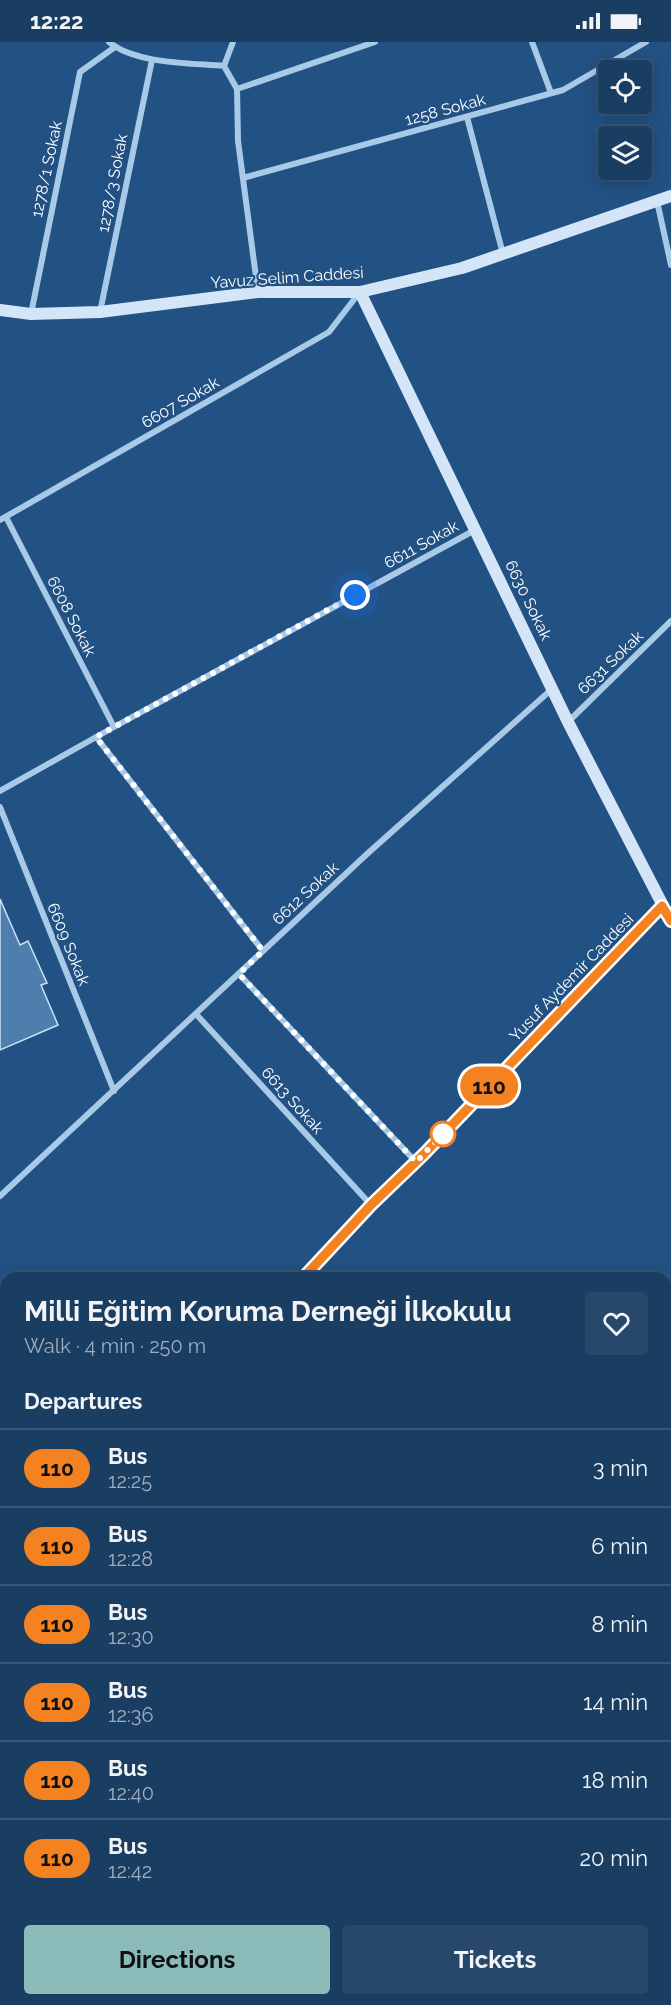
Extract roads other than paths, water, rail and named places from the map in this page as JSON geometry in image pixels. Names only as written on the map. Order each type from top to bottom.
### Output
[{"type":"street","points":[[109,42],[115,47],[152,60],[224,66]]},
{"type":"street","points":[[224,66],[233,42]]},
{"type":"street","points":[[237,89],[375,42]]},
{"type":"street","points":[[532,42],[551,93]]},
{"type":"street","name":"1258 Sokak","points":[[243,178],[563,90],[646,42]]},
{"type":"street","name":"1278/1 Sokak","points":[[31,314],[80,72],[115,47]]},
{"type":"street","name":"1278/3 Sokak","points":[[100,312],[152,60]]},
{"type":"street","points":[[224,66],[237,89],[238,141],[258,292]]},
{"type":"street","points":[[467,117],[502,254]]},
{"type":"street","name":"Yavuz Selim Caddesi","points":[[0,310],[31,314],[100,312],[258,292],[360,292],[462,268],[671,196]]},
{"type":"street","points":[[657,200],[671,265]]},
{"type":"street","name":"6607 Sokak","points":[[3,518],[329,332],[360,292]]},
{"type":"street","name":"6630 Sokak","points":[[360,292],[568,722],[671,921]]},
{"type":"street","name":"6608 Sokak","points":[[3,518],[114,727]]},
{"type":"street","name":"6611 Sokak","points":[[0,791],[476,529]]},
{"type":"street","name":"6631 Sokak","points":[[568,722],[671,621]]},
{"type":"street","name":"6612 Sokak","points":[[0,1196],[367,854],[553,688]]},
{"type":"street","points":[[96,737],[263,951]]},
{"type":"street","name":"6609 Sokak","points":[[0,807],[114,1091]]},
{"type":"street","name":"Yusuf Aydemir Caddesi","points":[[309,1272],[662,906]]},
{"type":"street","points":[[239,974],[416,1162]]},
{"type":"street","name":"6613 Sokak","points":[[196,1014],[371,1205]]}]
